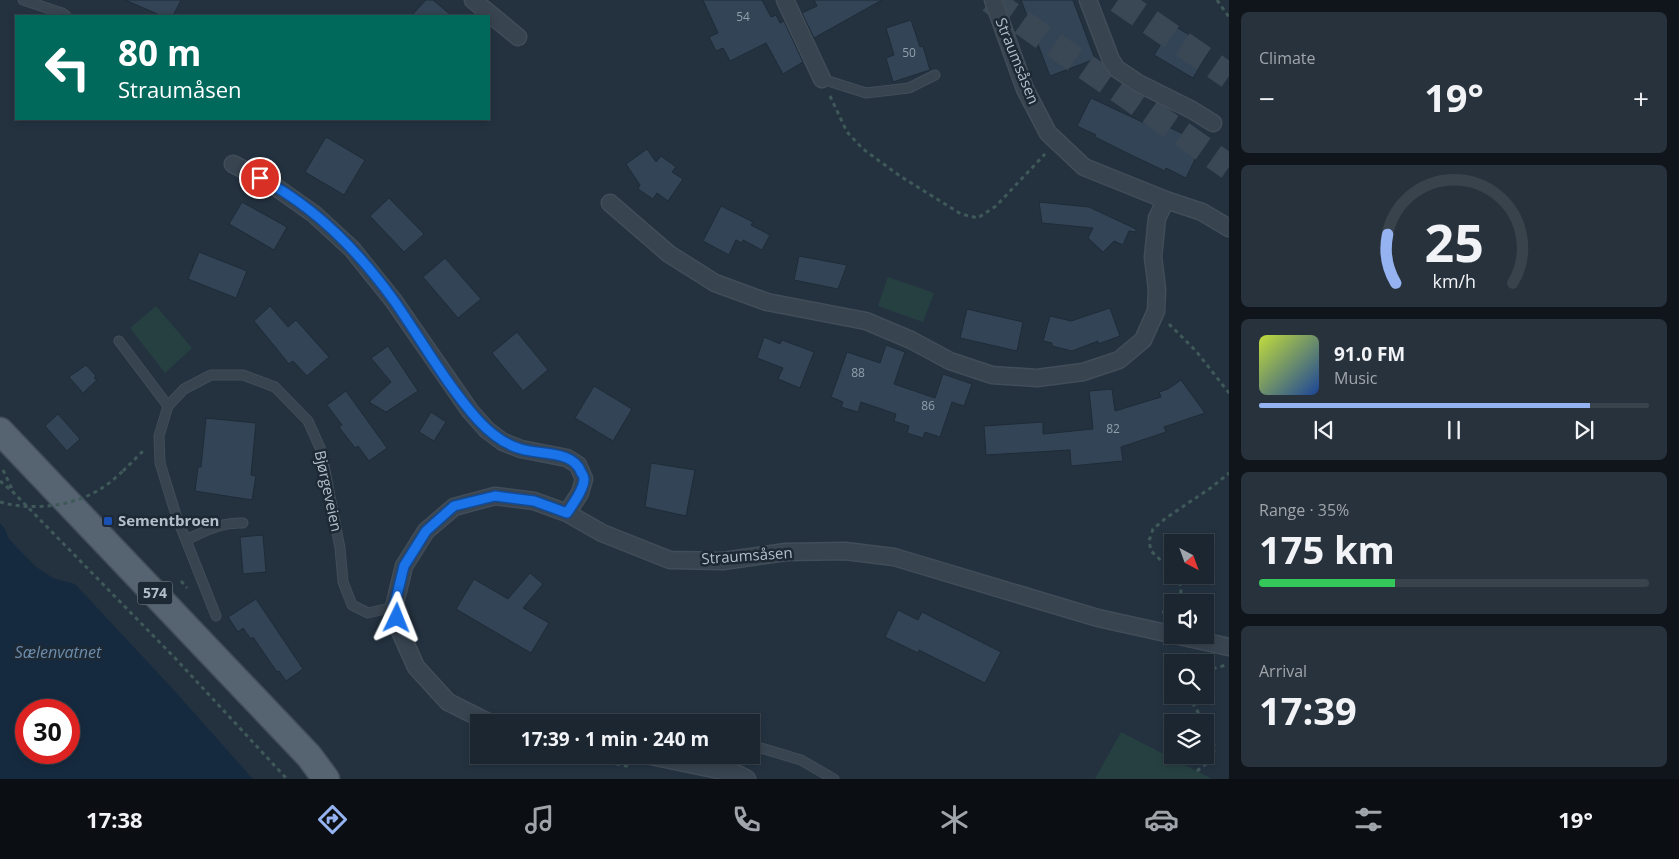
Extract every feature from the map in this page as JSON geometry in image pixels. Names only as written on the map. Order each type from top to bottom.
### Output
[{"type":"main road","name":"574","points":[[0,431],[309,756],[326,779]]},
{"type":"main road","name":"574","points":[[309,756],[339,779]]},
{"type":"street","points":[[473,0],[518,38]]},
{"type":"street","points":[[785,0],[822,80]]},
{"type":"street","name":"Straumsåsen","points":[[993,0],[1025,89],[1048,133],[1084,167],[1166,200],[1202,212],[1229,228]]},
{"type":"street","points":[[1088,0],[1111,60],[1117,69],[1138,83],[1192,110],[1213,123]]},
{"type":"street","points":[[233,164],[273,185],[314,214],[352,250],[393,300],[470,411],[486,430],[512,446],[567,458],[578,465],[584,479],[580,493],[567,513]]},
{"type":"street","points":[[610,203],[669,254],[715,283],[767,302],[816,313],[866,321],[911,340],[950,361],[992,375],[1037,378],[1083,372],[1119,360],[1143,340],[1156,311],[1158,290],[1153,257],[1157,218],[1166,200]]},
{"type":"street","name":"Straumsåsen","points":[[472,714],[448,702],[416,667],[399,629],[394,607],[404,566],[426,531],[454,506],[495,496],[534,501],[567,513],[602,533],[670,560],[723,561],[786,552],[845,551],[894,557],[1098,618],[1229,647]]},
{"type":"street","points":[[659,764],[738,774],[747,779]]},
{"type":"lane","points":[[23,0],[65,15]]},
{"type":"lane","points":[[822,80],[866,93],[909,88],[936,75]]},
{"type":"lane","points":[[119,342],[168,406]]},
{"type":"lane","name":"Bjørgeveien","points":[[216,616],[186,540],[160,463],[159,436],[168,406],[184,389],[211,375],[243,376],[275,387],[308,421],[320,450],[340,548],[343,582],[352,606],[368,613],[394,607]]},
{"type":"lane","points":[[186,540],[228,522],[243,523]]},
{"type":"lane","points":[[760,748],[801,760],[834,779]]},
{"type":"path","points":[[1218,0],[1229,17]]},
{"type":"path","points":[[822,80],[847,132],[863,150],[900,176],[961,214],[978,218],[996,206],[1047,152]]},
{"type":"path","points":[[1156,311],[1196,351],[1229,392]]},
{"type":"path","points":[[0,502],[36,507],[57,505],[81,499],[102,488],[123,471],[159,436]]},
{"type":"path","points":[[0,466],[14,492]]},
{"type":"path","points":[[1164,563],[1151,551],[1149,541],[1153,530],[1166,518],[1212,487],[1229,472]]},
{"type":"path","points":[[0,481],[14,492],[174,657],[288,779]]},
{"type":"path","points":[[1214,669],[1229,665]]},
{"type":"path","points":[[1197,771],[1206,764]]},
{"type":"green space","points":[[888,277],[934,293],[923,322],[878,306]]},
{"type":"green space","points":[[156,306],[192,348],[165,373],[130,328]]},
{"type":"green space","points":[[1121,732],[1164,754],[1164,764],[1183,764],[1212,779],[1095,779]]},
{"type":"water","name":"Sælenvatnet","points":[[0,523],[9,539],[35,566],[53,578],[75,584],[173,689],[253,779],[0,779]]},
{"type":"building","points":[[125,0],[181,0],[174,15],[160,15]]},
{"type":"building","points":[[426,0],[433,0],[451,15],[412,15]]},
{"type":"building","points":[[703,0],[762,0],[771,17],[776,15],[780,23],[784,21],[803,62],[783,74],[766,43],[730,61],[723,48],[716,51],[709,37],[718,33]]},
{"type":"building","points":[[814,0],[882,0],[814,38],[802,13],[817,6]]},
{"type":"building","points":[[1021,0],[1073,0],[1095,59],[1050,76]]},
{"type":"building","points":[[911,20],[920,47],[923,46],[930,70],[893,82],[886,58],[894,55],[886,28]]},
{"type":"building","points":[[1173,25],[1211,48],[1193,78],[1154,55]]},
{"type":"building","points":[[1091,98],[1155,128],[1158,122],[1193,139],[1190,144],[1200,149],[1186,178],[1166,168],[1165,171],[1129,154],[1077,126]]},
{"type":"building","points":[[326,137],[365,160],[344,195],[305,172]]},
{"type":"building","points":[[647,149],[656,162],[661,156],[676,167],[672,172],[683,179],[668,201],[657,193],[653,199],[638,189],[640,185],[626,164]]},
{"type":"building","points":[[389,198],[424,234],[404,252],[370,216]]},
{"type":"building","points":[[242,202],[287,227],[274,250],[229,224]]},
{"type":"building","points":[[1039,202],[1089,207],[1136,229],[1136,232],[1129,231],[1123,245],[1114,241],[1103,252],[1088,238],[1093,228],[1042,223]]},
{"type":"building","points":[[721,206],[753,222],[751,225],[770,235],[762,250],[743,240],[742,243],[736,240],[729,255],[703,241]]},
{"type":"building","points":[[199,252],[247,271],[236,298],[188,279]]},
{"type":"building","points":[[799,256],[847,265],[838,289],[794,280]]},
{"type":"building","points":[[445,258],[481,299],[458,318],[423,277]]},
{"type":"building","points":[[270,306],[288,327],[296,320],[329,357],[307,376],[293,361],[289,364],[254,321]]},
{"type":"building","points":[[1110,308],[1120,336],[1098,344],[1098,341],[1072,351],[1052,346],[1052,343],[1043,341],[1050,316],[1071,321]]},
{"type":"building","points":[[967,309],[1023,322],[1017,351],[960,338]]},
{"type":"building","points":[[517,332],[548,370],[523,391],[492,353]]},
{"type":"building","points":[[764,337],[780,344],[782,340],[814,352],[800,388],[778,379],[783,368],[757,358]]},
{"type":"building","points":[[886,345],[905,352],[894,384],[935,398],[943,374],[972,384],[964,406],[952,402],[940,437],[925,432],[923,438],[907,433],[909,426],[894,421],[896,414],[861,402],[858,412],[841,407],[843,402],[831,397],[847,352],[880,363]]},
{"type":"building","points":[[388,346],[418,391],[386,412],[369,402],[391,382],[371,358]]},
{"type":"building","points":[[86,365],[96,376],[94,378],[97,380],[83,393],[69,377]]},
{"type":"building","points":[[1181,380],[1205,413],[1164,427],[1166,432],[1121,447],[1123,461],[1071,466],[1070,450],[986,455],[984,426],[1043,422],[1043,434],[1093,429],[1089,391],[1112,389],[1115,411],[1161,397],[1159,392],[1168,389]]},
{"type":"building","points":[[594,386],[632,409],[613,441],[575,418]]},
{"type":"building","points":[[346,391],[387,448],[369,461],[358,446],[355,448],[339,427],[342,425],[327,405]]},
{"type":"building","points":[[431,412],[446,422],[434,441],[419,432]]},
{"type":"building","points":[[58,414],[80,439],[67,451],[45,426]]},
{"type":"building","points":[[206,418],[256,423],[251,475],[256,476],[252,500],[195,491],[198,467],[201,467]]},
{"type":"building","points":[[651,463],[695,470],[686,516],[645,507]]},
{"type":"building","points":[[263,535],[266,572],[243,574],[240,537]]},
{"type":"building","points":[[530,573],[543,584],[523,608],[549,623],[531,653],[456,609],[474,579],[508,599]]},
{"type":"building","points":[[256,599],[303,669],[286,681],[279,671],[277,672],[253,637],[251,639],[243,628],[238,632],[228,617]]},
{"type":"building","points":[[898,610],[918,620],[922,612],[1001,652],[985,683],[919,650],[918,653],[885,637]]},
{"type":"tunnel","points":[[990,0],[1229,167]]},
{"type":"tunnel","points":[[1118,0],[1229,76]]},
{"type":"place","name":"Sementbroen","points":[[108,521]]},
{"type":"route","points":[[260,178],[314,214],[352,250],[393,300],[432,358],[486,430],[503,442],[521,449],[567,458],[578,465],[584,479],[580,493],[567,513],[534,501],[495,496],[454,506],[426,531],[404,566],[394,607],[397,618]]}]
